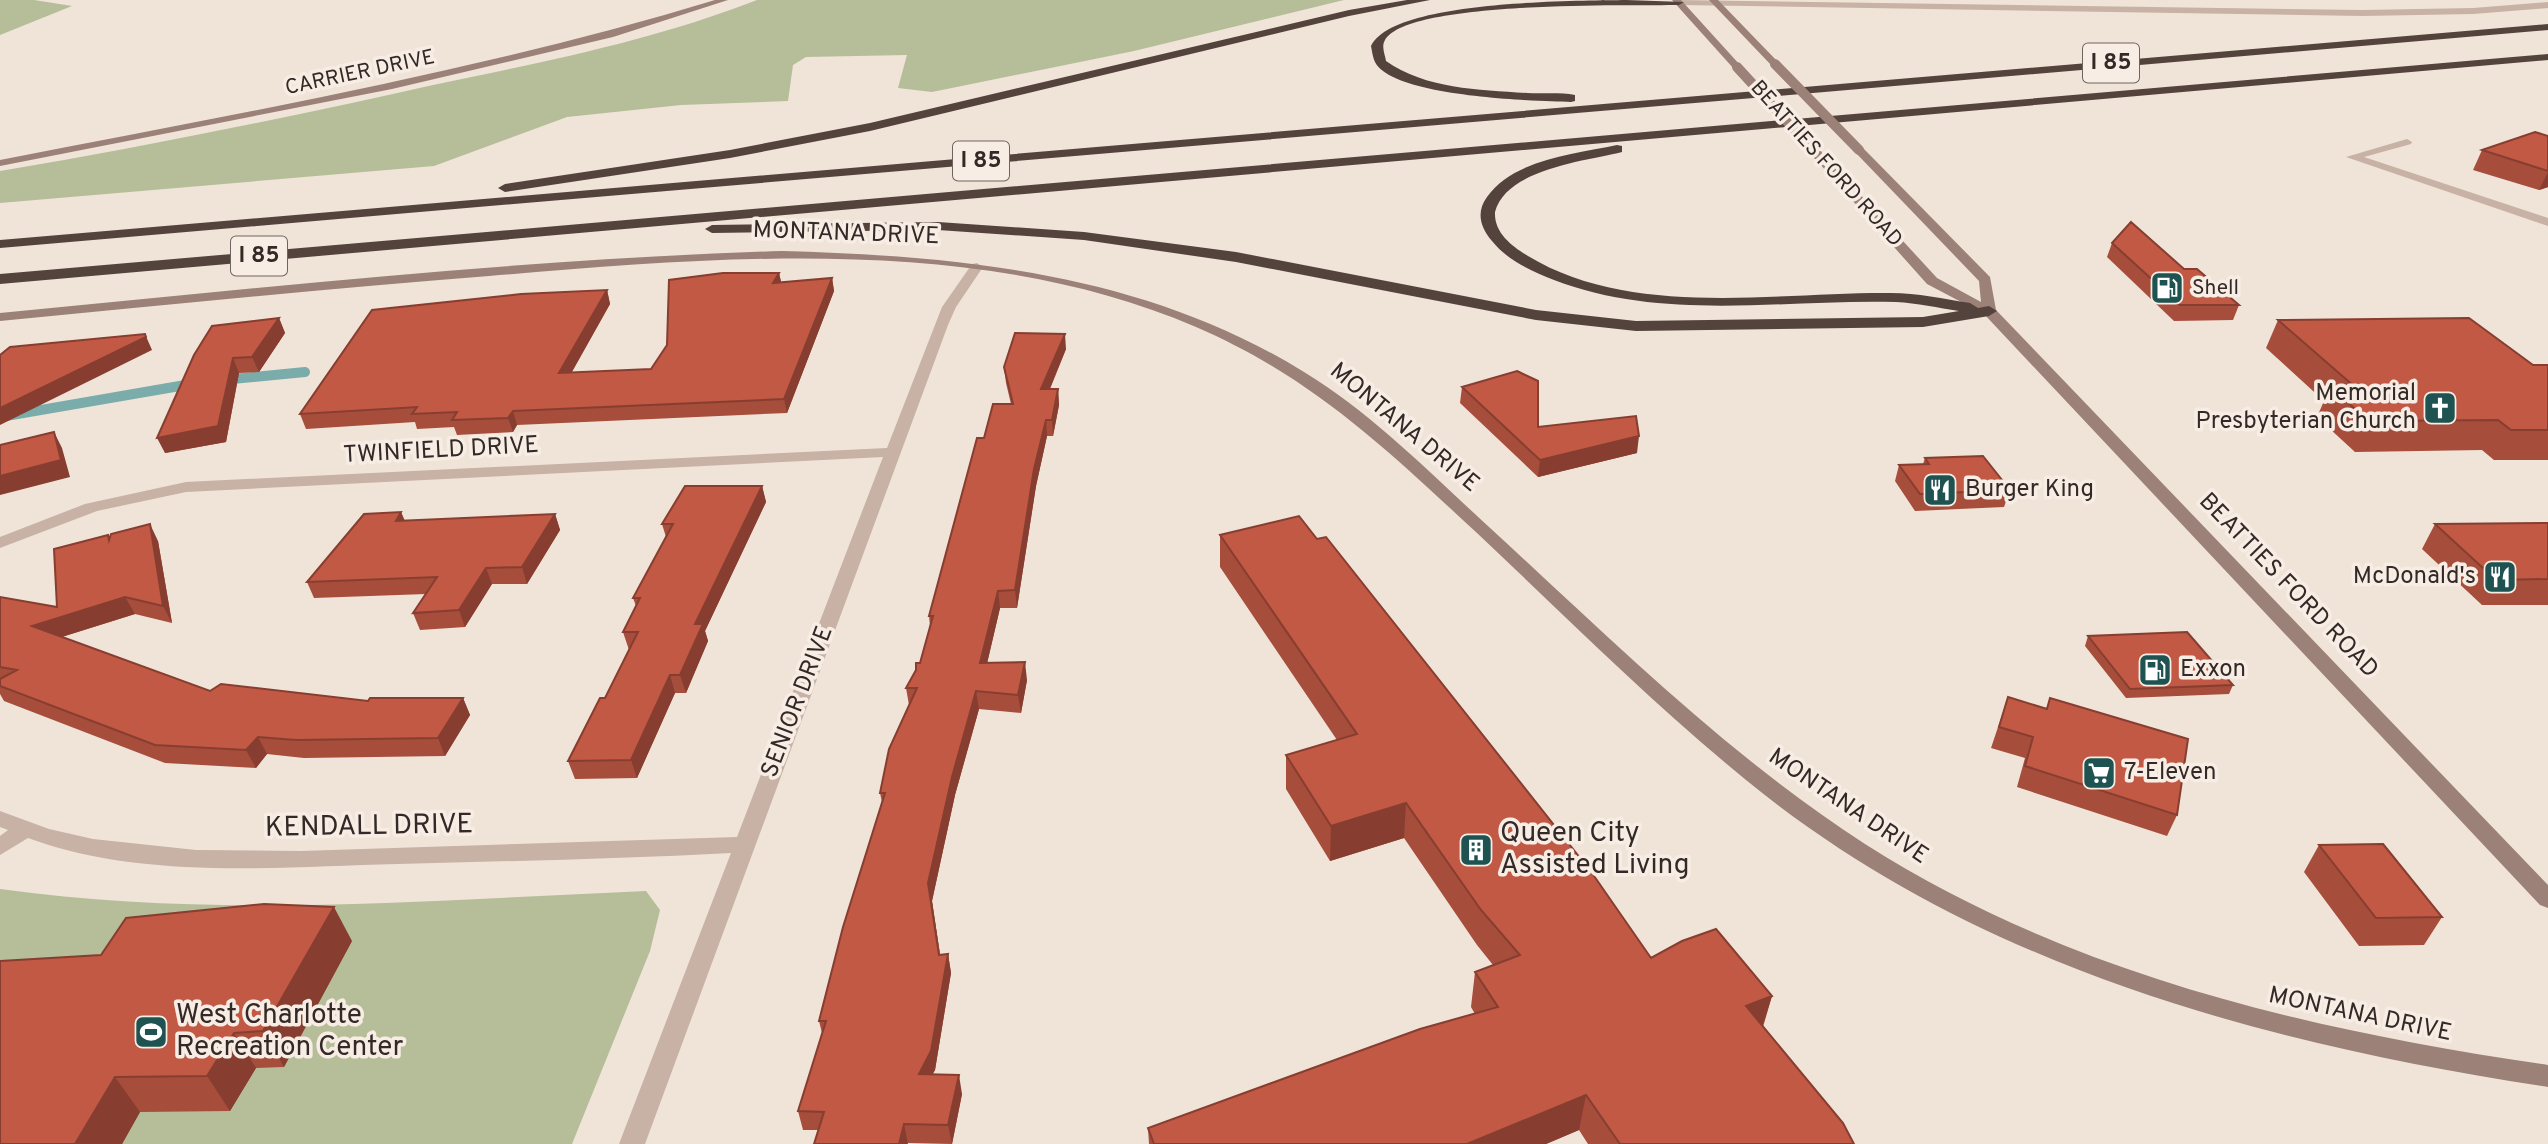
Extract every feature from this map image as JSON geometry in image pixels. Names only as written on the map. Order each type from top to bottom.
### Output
[{"type":"highway","points":[[288,219],[658,166],[810,139],[936,113],[1349,13],[1425,0]]},
{"type":"highway","points":[[1675,100],[1516,97],[1455,90],[1419,82],[1394,71],[1380,59],[1377,46],[1383,34],[1399,24],[1451,9],[1678,1]]},
{"type":"highway","name":"I 85","points":[[0,244],[2548,27]]},
{"type":"highway","name":"I 85","points":[[0,279],[2548,57]]},
{"type":"highway","points":[[1687,133],[1557,163],[1516,179],[1490,202],[1487,219],[1490,228],[1518,256],[1548,271],[1585,285],[1648,298],[1716,302],[1906,298],[1989,311]]},
{"type":"highway","points":[[517,233],[874,226],[1036,231],[1185,248],[1536,315],[1636,326],[1923,322],[1989,311]]},
{"type":"street","name":"CARRIER DRIVE","points":[[0,163],[392,86],[588,40],[724,0]]},
{"type":"street","points":[[1816,0],[1851,4]]},
{"type":"street","points":[[1678,1],[1992,4],[2363,13],[2473,11],[2548,5]]},
{"type":"street","name":"BEATTIES FORD ROAD","points":[[1678,1],[1932,281],[1989,311],[2548,899]]},
{"type":"street","name":"BEATTIES FORD ROAD","points":[[1714,1],[1985,279],[1989,311]]},
{"type":"street","points":[[2406,142],[2352,157],[2548,222]]},
{"type":"street","name":"MONTANA DRIVE","points":[[0,317],[411,279],[666,259],[852,256],[977,267],[1062,282],[1181,318],[1262,354],[1324,391],[1390,445],[1753,775],[1810,818],[1925,890],[2092,966],[2231,1014],[2377,1049],[2548,1076]]},
{"type":"street","name":"SENIOR DRIVE","points":[[632,1144],[949,307],[977,267]]},
{"type":"street","name":"TWINFIELD DRIVE","points":[[0,543],[52,520],[98,506],[186,487],[893,452]]},
{"type":"street","name":"KENDALL DRIVE","points":[[0,820],[62,841],[149,854],[247,859],[607,852],[745,844]]},
{"type":"street","points":[[0,846],[23,830]]},
{"type":"green space","points":[[0,0],[34,0],[72,6],[0,35]]},
{"type":"green space","points":[[757,0],[1344,0],[1134,51],[932,92],[898,88],[907,55],[806,57],[793,65],[788,101],[681,105],[567,117],[434,166],[0,203],[0,171],[217,131],[556,59],[678,27]]},
{"type":"green space","points":[[0,889],[80,898],[242,905],[323,905],[646,891],[660,910],[650,951],[572,1144],[0,1144]]},
{"type":"building","points":[[2535,132],[2548,136],[2548,171],[2482,150]]},
{"type":"building","points":[[2131,222],[2184,269],[2197,269],[2239,305],[2180,305],[2112,243]]},
{"type":"building","points":[[723,273],[779,273],[773,283],[832,278],[784,399],[513,411],[508,418],[452,420],[457,412],[412,414],[417,407],[300,414],[372,310],[521,294],[607,290],[559,373],[651,369],[667,345],[669,280]]},
{"type":"building","points":[[279,318],[252,357],[233,358],[218,426],[157,438],[194,355],[212,326]]},
{"type":"building","points":[[2469,318],[2533,365],[2548,365],[2548,430],[2511,430],[2498,420],[2369,421],[2330,387],[2355,387],[2278,320]]},
{"type":"building","points":[[1015,333],[1065,334],[1041,389],[1058,389],[1052,420],[1046,420],[1034,469],[1015,590],[998,591],[980,663],[1025,662],[1018,695],[976,691],[952,777],[928,883],[939,955],[948,954],[931,1051],[919,1074],[959,1075],[948,1125],[904,1124],[899,1144],[814,1144],[824,1112],[798,1111],[826,1021],[819,1021],[843,927],[885,793],[880,793],[889,749],[917,688],[906,688],[916,670],[916,663],[920,663],[933,616],[929,616],[977,438],[984,438],[993,404],[1013,404],[1004,367]]},
{"type":"building","points":[[145,334],[146,337],[0,408],[0,355],[10,347]]},
{"type":"building","points":[[1517,371],[1538,381],[1538,427],[1636,416],[1639,436],[1540,460],[1462,387]]},
{"type":"building","points":[[54,432],[61,460],[0,476],[0,445]]},
{"type":"building","points":[[1983,456],[2010,490],[1920,494],[1899,465],[1929,464],[1925,458]]},
{"type":"building","points":[[685,486],[762,486],[695,624],[703,624],[680,675],[670,675],[631,760],[568,761],[600,698],[605,698],[638,632],[623,632],[640,598],[633,598],[673,524],[662,524]]},
{"type":"building","points":[[401,512],[396,521],[555,514],[522,567],[486,568],[459,610],[413,613],[437,577],[307,582],[364,514]]},
{"type":"building","name":"Queen City Assisted Living","points":[[1299,516],[1317,539],[1326,537],[1592,873],[1651,958],[1682,941],[1716,929],[1772,996],[1746,1006],[1843,1123],[1854,1144],[1620,1144],[1586,1095],[1467,1144],[1154,1144],[1148,1128],[1420,1029],[1498,1007],[1475,972],[1520,955],[1481,910],[1406,803],[1331,826],[1286,755],[1357,734],[1220,535]]},
{"type":"building","points":[[2548,523],[2548,579],[2496,580],[2435,524]]},
{"type":"building","points":[[150,524],[163,606],[125,597],[32,626],[210,691],[221,684],[368,701],[370,698],[463,698],[438,738],[296,740],[258,737],[246,750],[155,745],[0,686],[0,679],[17,670],[0,667],[0,597],[57,607],[54,549],[108,535],[109,540],[111,534]]},
{"type":"building","points":[[2187,632],[2233,685],[2130,689],[2088,636]]},
{"type":"building","name":"7-Eleven","points":[[2008,697],[2047,709],[2050,698],[2188,739],[2177,815],[2025,766],[2033,737],[1999,727]]},
{"type":"building","points":[[2383,844],[2442,917],[2376,918],[2319,845]]},
{"type":"building","name":"West Charlotte Recreation Center","points":[[264,904],[334,907],[263,1031],[234,1033],[207,1076],[115,1077],[75,1144],[0,1144],[0,961],[101,955],[126,918]]},
{"type":"waterway","points":[[222,380],[305,372]]},
{"type":"waterway","points":[[3,416],[0,417],[197,383]]},
{"type":"place","name":"Shell","points":[[2167,288]]},
{"type":"place","name":"Memorial Presbyterian Church","points":[[2440,408]]},
{"type":"place","name":"Burger King","points":[[1940,490]]},
{"type":"place","name":"McDonald's","points":[[2500,577]]},
{"type":"place","name":"Exxon","points":[[2155,670]]},
{"type":"place","name":"7-Eleven","points":[[2099,773]]},
{"type":"place","name":"Queen City Assisted Living","points":[[1476,850]]},
{"type":"place","name":"West Charlotte Recreation Center","points":[[151,1032]]}]
